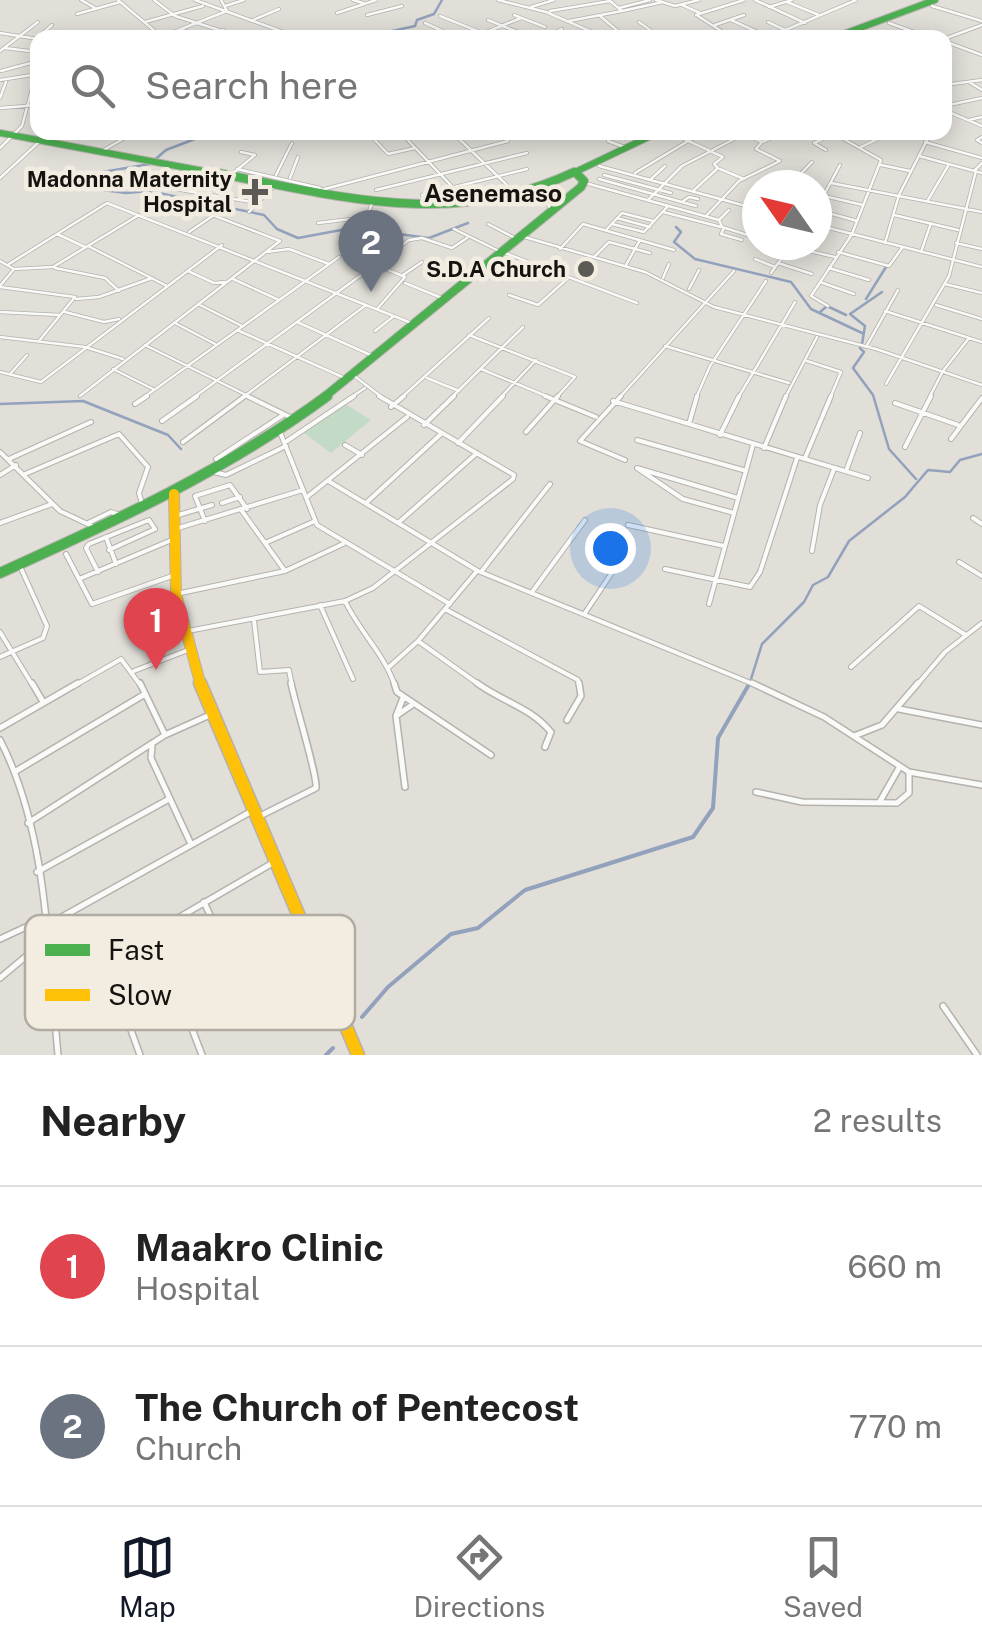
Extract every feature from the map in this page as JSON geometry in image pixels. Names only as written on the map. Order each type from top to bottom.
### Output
[{"type":"main road","points":[[855,30],[944,0]]},
{"type":"main road","points":[[870,30],[928,3]]},
{"type":"main road","points":[[0,132],[30,136]]},
{"type":"main road","points":[[55,140],[416,206],[469,204],[584,178]]},
{"type":"main road","points":[[521,238],[584,178],[640,140]]},
{"type":"main road","points":[[0,572],[174,494],[214,472],[233,454],[284,439],[296,420],[521,238],[584,184],[584,178]]},
{"type":"main road","points":[[174,494],[176,594],[188,650],[299,915]]},
{"type":"main road","points":[[347,1030],[358,1055]]},
{"type":"street","points":[[81,0],[95,8]]},
{"type":"street","points":[[154,0],[174,14],[224,30]]},
{"type":"street","points":[[195,0],[277,30]]},
{"type":"street","points":[[221,0],[226,9]]},
{"type":"street","points":[[182,29],[244,0]]},
{"type":"street","points":[[354,0],[363,4]]},
{"type":"street","points":[[498,0],[516,1],[590,30]]},
{"type":"street","points":[[531,8],[554,0]]},
{"type":"street","points":[[546,12],[609,0],[620,9],[663,2]]},
{"type":"street","points":[[569,21],[650,0]]},
{"type":"street","points":[[656,0],[700,13]]},
{"type":"street","points":[[682,5],[699,0]]},
{"type":"street","points":[[719,30],[696,15],[744,0]]},
{"type":"street","points":[[755,0],[808,24]]},
{"type":"street","points":[[840,0],[847,3]]},
{"type":"street","points":[[790,30],[856,0]]},
{"type":"street","points":[[76,14],[120,1],[155,30]]},
{"type":"street","points":[[337,13],[374,1],[384,9]]},
{"type":"street","points":[[769,7],[790,1],[819,16]]},
{"type":"street","points":[[928,3],[982,23]]},
{"type":"street","points":[[145,22],[206,4]]},
{"type":"street","points":[[368,14],[402,6]]},
{"type":"street","points":[[251,21],[279,9]]},
{"type":"street","points":[[514,15],[545,27]]},
{"type":"street","points":[[599,15],[614,30]]},
{"type":"street","points":[[712,26],[744,15]]},
{"type":"street","points":[[440,16],[476,30]]},
{"type":"street","points":[[492,30],[521,18]]},
{"type":"street","points":[[488,20],[512,30]]},
{"type":"street","points":[[731,20],[753,30]]},
{"type":"street","points":[[0,52],[38,22]]},
{"type":"street","points":[[426,22],[442,30]]},
{"type":"street","points":[[639,22],[650,30]]},
{"type":"street","points":[[768,22],[785,30]]},
{"type":"street","points":[[888,23],[908,30]]},
{"type":"street","points":[[952,36],[982,23]]},
{"type":"street","points":[[47,30],[52,25]]},
{"type":"street","points":[[0,31],[30,39]]},
{"type":"street","points":[[952,43],[982,55]]},
{"type":"street","points":[[5,48],[30,51]]},
{"type":"street","points":[[7,79],[1,70],[30,62]]},
{"type":"street","points":[[0,80],[30,75]]},
{"type":"street","points":[[1,94],[7,79]]},
{"type":"street","points":[[952,83],[982,80]]},
{"type":"street","points":[[969,82],[982,90]]},
{"type":"street","points":[[0,148],[14,135],[30,98]]},
{"type":"street","points":[[952,106],[982,98]]},
{"type":"street","points":[[0,108],[30,106]]},
{"type":"street","points":[[952,113],[982,126]]},
{"type":"street","points":[[969,120],[982,117]]},
{"type":"street","points":[[982,137],[977,140],[982,143]]},
{"type":"street","points":[[0,178],[44,140]]},
{"type":"street","points":[[102,151],[121,140]]},
{"type":"street","points":[[375,140],[389,154],[414,148]]},
{"type":"street","points":[[407,140],[469,204]]},
{"type":"street","points":[[460,140],[519,193],[543,200]]},
{"type":"street","points":[[276,179],[290,178],[321,190],[507,140]]},
{"type":"street","points":[[648,200],[708,150],[729,140]]},
{"type":"street","points":[[758,140],[762,142]]},
{"type":"street","points":[[762,170],[780,161],[757,149],[767,140]]},
{"type":"street","points":[[821,140],[814,144],[826,150]]},
{"type":"street","points":[[828,306],[811,297],[852,234],[880,165],[878,156],[848,140]]},
{"type":"street","points":[[861,147],[875,140]]},
{"type":"street","points":[[608,141],[626,148]]},
{"type":"street","points":[[632,175],[685,141],[723,157],[714,164],[742,178]]},
{"type":"street","points":[[884,243],[899,196],[926,142],[982,161],[964,194],[954,260],[936,305],[886,384]]},
{"type":"street","points":[[250,212],[276,179],[292,143]]},
{"type":"street","points":[[383,149],[394,146]]},
{"type":"street","points":[[235,172],[255,155],[242,152]]},
{"type":"street","points":[[318,224],[367,218],[374,196],[526,152]]},
{"type":"street","points":[[918,156],[977,171]]},
{"type":"street","points":[[290,178],[298,157]]},
{"type":"street","points":[[804,170],[812,162]]},
{"type":"street","points":[[928,200],[949,164]]},
{"type":"street","points":[[832,179],[840,165]]},
{"type":"street","points":[[880,165],[910,171]]},
{"type":"street","points":[[650,180],[665,166]]},
{"type":"street","points":[[601,168],[742,205]]},
{"type":"street","points":[[601,168],[671,193]]},
{"type":"street","points":[[694,190],[718,168]]},
{"type":"street","points":[[186,191],[206,169]]},
{"type":"street","points":[[422,195],[528,169]]},
{"type":"street","points":[[0,172],[7,170]]},
{"type":"street","points":[[584,178],[696,206]]},
{"type":"street","points":[[584,178],[719,220],[721,234],[742,240]]},
{"type":"street","points":[[128,181],[258,203]]},
{"type":"street","points":[[706,216],[742,181]]},
{"type":"street","points":[[832,183],[982,212]]},
{"type":"street","points":[[666,198],[678,187]]},
{"type":"street","points":[[537,188],[552,210]]},
{"type":"street","points":[[690,212],[708,195]]},
{"type":"street","points":[[682,202],[688,198],[698,200]]},
{"type":"street","points":[[832,198],[864,206]]},
{"type":"street","points":[[9,264],[108,203],[222,245],[415,325]]},
{"type":"street","points":[[80,396],[230,280],[278,237],[184,204]]},
{"type":"street","points":[[612,224],[644,232],[668,206]]},
{"type":"street","points":[[719,220],[729,210]]},
{"type":"street","points":[[663,212],[742,234]]},
{"type":"street","points":[[606,230],[623,213],[654,222]]},
{"type":"street","points":[[53,267],[139,214]]},
{"type":"street","points":[[188,232],[214,214]]},
{"type":"street","points":[[832,214],[857,221]]},
{"type":"street","points":[[894,215],[960,230]]},
{"type":"street","points":[[617,218],[650,227]]},
{"type":"street","points":[[921,252],[931,222]]},
{"type":"street","points":[[488,224],[560,250],[626,265],[747,316],[902,358],[982,386]]},
{"type":"street","points":[[560,250],[582,224],[674,250]]},
{"type":"street","points":[[454,228],[467,238],[637,303]]},
{"type":"street","points":[[832,229],[982,267]]},
{"type":"street","points":[[57,234],[168,286]]},
{"type":"street","points":[[162,421],[412,238],[452,248],[467,238]]},
{"type":"street","points":[[626,265],[640,240]]},
{"type":"street","points":[[594,257],[609,242],[650,252]]},
{"type":"street","points":[[956,243],[982,249]]},
{"type":"street","points":[[0,372],[41,382],[222,245]]},
{"type":"street","points":[[838,252],[889,266],[903,247]]},
{"type":"street","points":[[264,252],[290,249],[329,264]]},
{"type":"street","points":[[353,255],[403,275]]},
{"type":"street","points":[[135,404],[338,258]]},
{"type":"street","points":[[758,260],[812,274]]},
{"type":"street","points":[[771,273],[780,260]]},
{"type":"street","points":[[0,261],[14,269]]},
{"type":"street","points":[[403,275],[422,262]]},
{"type":"street","points":[[662,279],[669,264]]},
{"type":"street","points":[[0,286],[14,269],[53,267],[106,278],[119,291]]},
{"type":"street","points":[[829,268],[869,280]]},
{"type":"street","points":[[690,289],[698,270]]},
{"type":"street","points":[[624,460],[580,442],[734,271]]},
{"type":"street","points":[[188,272],[214,283],[230,280],[279,300]]},
{"type":"street","points":[[403,275],[405,283]]},
{"type":"street","points":[[0,286],[63,292],[76,299],[119,291],[152,278]]},
{"type":"street","points":[[509,296],[538,305],[569,278]]},
{"type":"street","points":[[688,424],[694,393],[711,361],[747,316],[766,280]]},
{"type":"street","points":[[820,282],[854,294]]},
{"type":"street","points":[[214,283],[217,290]]},
{"type":"street","points":[[405,283],[446,299]]},
{"type":"street","points":[[376,309],[405,283]]},
{"type":"street","points":[[945,284],[982,293]]},
{"type":"street","points":[[866,348],[898,290]]},
{"type":"street","points":[[39,341],[76,299]]},
{"type":"street","points":[[720,435],[750,372],[795,302]]},
{"type":"street","points":[[198,304],[242,326]]},
{"type":"street","points":[[936,305],[982,318]]},
{"type":"street","points":[[184,442],[366,306]]},
{"type":"street","points":[[884,311],[982,342]]},
{"type":"street","points":[[0,312],[64,314],[104,322],[121,318]]},
{"type":"street","points":[[374,331],[394,316]]},
{"type":"street","points":[[391,406],[490,318]]},
{"type":"street","points":[[101,334],[104,322]]},
{"type":"street","points":[[297,322],[374,357]]},
{"type":"street","points":[[175,324],[216,344]]},
{"type":"street","points":[[424,426],[523,327]]},
{"type":"street","points":[[183,632],[345,601],[395,572],[514,475],[407,417],[351,377],[297,360],[237,330]]},
{"type":"street","points":[[469,335],[575,377],[526,432]]},
{"type":"street","points":[[764,448],[774,412],[807,362],[818,336]]},
{"type":"street","points":[[0,337],[85,347],[124,360]]},
{"type":"street","points":[[906,446],[943,371],[969,338]]},
{"type":"street","points":[[145,345],[296,420]]},
{"type":"street","points":[[665,346],[790,384]]},
{"type":"street","points":[[10,374],[27,356]]},
{"type":"street","points":[[458,443],[536,360]]},
{"type":"street","points":[[804,460],[841,372],[807,362]]},
{"type":"street","points":[[114,369],[153,389]]},
{"type":"street","points":[[480,369],[598,418]]},
{"type":"street","points":[[427,378],[458,391]]},
{"type":"street","points":[[214,472],[226,475],[366,387]]},
{"type":"street","points":[[951,438],[982,398]]},
{"type":"street","points":[[613,401],[868,478]]},
{"type":"street","points":[[896,403],[958,425]]},
{"type":"street","points":[[216,459],[233,454],[284,414]]},
{"type":"street","points":[[307,497],[407,417]]},
{"type":"street","points":[[9,459],[91,422]]},
{"type":"street","points":[[846,471],[860,433]]},
{"type":"street","points":[[25,474],[119,434],[148,467],[139,493],[144,508]]},
{"type":"street","points":[[365,503],[441,434]]},
{"type":"street","points":[[284,439],[315,521],[344,544],[578,680],[580,696],[567,720]]},
{"type":"street","points":[[637,440],[746,471]]},
{"type":"street","points":[[709,604],[753,445]]},
{"type":"street","points":[[345,446],[362,455]]},
{"type":"street","points":[[0,452],[71,520],[98,530],[118,532],[149,520],[155,529],[110,550]]},
{"type":"street","points":[[398,523],[477,453]]},
{"type":"street","points":[[665,569],[752,585],[797,458]]},
{"type":"street","points":[[0,475],[16,464]]},
{"type":"street","points":[[812,551],[820,505],[835,468]]},
{"type":"street","points":[[734,513],[683,499],[637,470],[738,498]]},
{"type":"street","points":[[330,482],[479,572],[722,669],[824,717],[909,772],[982,785]]},
{"type":"street","points":[[387,664],[418,641],[550,484]]},
{"type":"street","points":[[205,521],[196,495],[230,485],[285,571]]},
{"type":"street","points":[[78,580],[205,521],[303,490]]},
{"type":"street","points":[[222,503],[240,497]]},
{"type":"street","points":[[0,523],[52,504]]},
{"type":"street","points":[[176,516],[212,506]]},
{"type":"street","points":[[974,518],[982,524]]},
{"type":"street","points":[[532,592],[585,520]]},
{"type":"street","points":[[264,543],[315,521]]},
{"type":"street","points":[[628,526],[724,546]]},
{"type":"street","points":[[98,530],[116,564]]},
{"type":"street","points":[[98,530],[86,548],[98,572]]},
{"type":"street","points":[[118,532],[125,544]]},
{"type":"street","points":[[176,594],[285,571],[344,544]]},
{"type":"street","points":[[66,554],[92,604],[175,575]]},
{"type":"street","points":[[960,562],[982,576]]},
{"type":"street","points":[[0,657],[43,638],[47,626],[19,564]]},
{"type":"street","points":[[585,612],[613,572]]},
{"type":"street","points":[[345,601],[359,630],[387,664],[394,688],[403,698],[491,755]]},
{"type":"street","points":[[320,605],[354,678]]},
{"type":"street","points":[[851,668],[919,606],[966,635]]},
{"type":"street","points":[[57,915],[190,842],[316,788],[318,778],[299,728],[288,670],[260,672],[254,620]]},
{"type":"street","points":[[853,736],[876,731],[946,652],[982,623]]},
{"type":"street","points":[[0,632],[43,702]]},
{"type":"street","points":[[418,641],[498,698],[533,712],[552,735],[545,748]]},
{"type":"street","points":[[134,671],[188,650]]},
{"type":"street","points":[[0,728],[122,659],[134,671],[165,735]]},
{"type":"street","points":[[16,771],[145,694]]},
{"type":"street","points":[[403,698],[396,716],[405,787]]},
{"type":"street","points":[[396,716],[412,705]]},
{"type":"street","points":[[897,708],[943,721],[982,725]]},
{"type":"street","points":[[28,822],[165,735],[212,714]]},
{"type":"street","points":[[0,740],[16,771],[28,822],[40,915]]},
{"type":"street","points":[[153,743],[150,758],[190,842]]},
{"type":"street","points":[[139,752],[150,758]]},
{"type":"street","points":[[880,803],[899,767]]},
{"type":"street","points":[[756,792],[802,802],[904,801],[909,772]]},
{"type":"street","points":[[36,872],[168,799]]},
{"type":"street","points":[[181,915],[276,861]]},
{"type":"street","points":[[204,902],[210,915]]},
{"type":"street","points":[[0,939],[25,930]]},
{"type":"street","points":[[0,978],[25,957]]},
{"type":"street","points":[[943,1006],[977,1055]]},
{"type":"street","points":[[55,1030],[58,1055]]},
{"type":"street","points":[[131,1030],[140,1055]]},
{"type":"street","points":[[192,1030],[202,1055]]},
{"type":"green space","points":[[345,404],[371,420],[331,453],[304,433]]},
{"type":"waterway","points":[[397,30],[415,26],[417,20],[434,14],[442,0]]},
{"type":"waterway","points":[[65,185],[85,175],[150,164],[166,150],[192,140]]},
{"type":"waterway","points":[[64,185],[126,193],[149,191],[264,215],[277,229],[298,238],[352,228],[429,238],[468,223]]},
{"type":"waterway","points":[[676,227],[681,232],[674,242],[695,259],[791,282],[811,309],[819,313]]},
{"type":"waterway","points":[[866,299],[886,267]]},
{"type":"waterway","points":[[862,344],[865,326],[850,314],[882,292]]},
{"type":"waterway","points":[[819,313],[827,306],[846,315]]},
{"type":"waterway","points":[[819,313],[862,333]]},
{"type":"waterway","points":[[860,348],[864,352],[853,368],[873,395],[889,449],[916,479]]},
{"type":"waterway","points":[[0,404],[83,401],[168,435],[181,449]]},
{"type":"waterway","points":[[751,679],[762,644],[804,602],[813,585],[828,577],[849,541],[905,497],[928,470],[950,472],[960,460],[982,454]]},
{"type":"waterway","points":[[362,1017],[388,987],[451,934],[478,928],[525,890],[693,837],[713,808],[718,738],[748,686]]},
{"type":"waterway","points":[[326,1055],[333,1048]]},
{"type":"traffic: fast","points":[[854,30],[935,0]]},
{"type":"traffic: fast","points":[[0,133],[30,139]]},
{"type":"traffic: fast","points":[[38,140],[362,200],[425,207],[475,204],[545,186],[642,140]]},
{"type":"traffic: fast","points":[[0,573],[174,494],[263,443],[349,379],[581,187],[584,181],[577,174]]},
{"type":"traffic: slow","points":[[174,494],[176,594],[188,650],[225,750],[297,915]]},
{"type":"traffic: slow","points":[[347,1030],[358,1055]]},
{"type":"place","name":"Madonna Maternity Hospital","points":[[255,192]]},
{"type":"place","name":"S.D.A Church","points":[[586,269]]},
{"type":"place","name":"The Church of Pentecost","points":[[371,292]]},
{"type":"place","name":"Maakro Clinic","points":[[156,670]]},
{"type":"district","name":"Asenemaso","points":[[493,193]]}]
